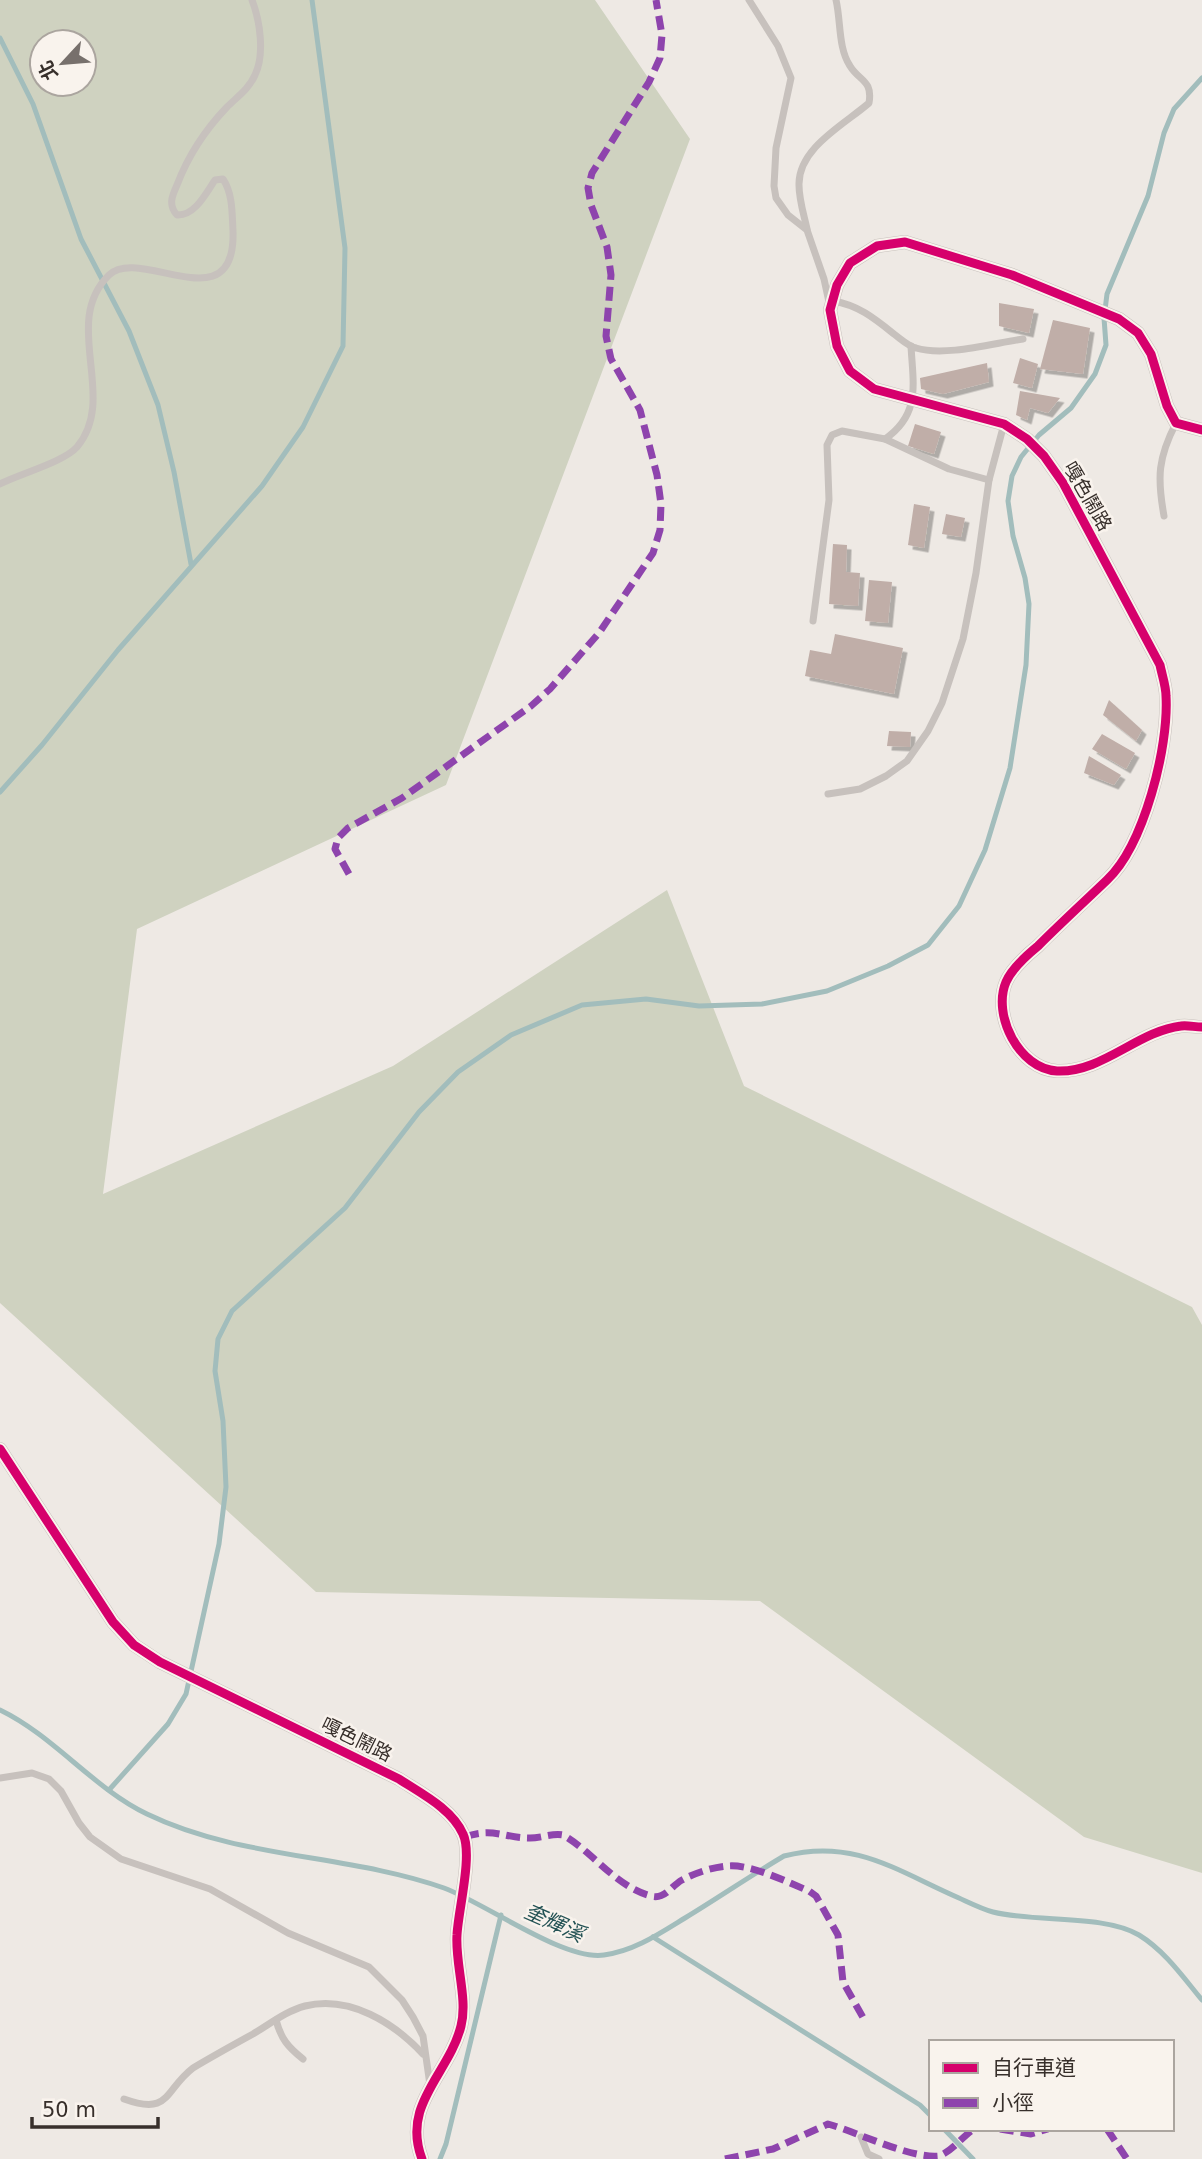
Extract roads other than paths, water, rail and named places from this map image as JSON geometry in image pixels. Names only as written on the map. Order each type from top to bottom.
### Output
[{"type":"street","points":[[831,305],[837,285],[850,263],[877,246],[905,242],[1012,275],[1119,319],[1138,333],[1151,354],[1167,406],[1176,423],[1202,430]]},
{"type":"street","name":"嘎色鬧路","points":[[831,305],[837,346],[850,371],[874,389],[1004,424],[1036,448],[1063,483],[1160,665],[1166,695],[1157,772],[1140,826],[1127,857],[1110,877],[1025,958],[1006,981],[1001,1010],[1010,1035],[1031,1061],[1054,1071],[1072,1070],[1108,1058],[1140,1040],[1180,1026],[1202,1027]]},
{"type":"street","name":"嘎色鬧路","points":[[0,1449],[113,1622],[134,1645],[160,1661],[399,1779],[454,1819],[465,1837],[466,1857],[457,1936],[457,1970],[463,2007],[461,2025],[451,2053],[430,2086],[417,2118],[416,2144],[422,2159]]},
{"type":"lane","points":[[0,484],[64,457],[76,449],[85,434],[92,413],[93,388],[87,328],[97,293],[107,277],[117,268],[129,266],[173,276],[197,278],[214,275],[225,267],[231,255],[233,239],[229,193],[223,179],[215,180],[192,211],[185,215],[177,215],[171,203],[183,168],[193,151],[256,74],[260,58],[260,40],[252,0]]},
{"type":"lane","points":[[749,0],[778,46],[791,78],[776,148],[776,198],[788,215],[807,230]]},
{"type":"lane","points":[[836,0],[844,52],[850,67],[866,81],[871,93],[869,103],[816,146],[803,166],[799,183],[807,230],[831,305],[851,304],[911,346],[933,351],[1023,339]]},
{"type":"lane","points":[[885,439],[896,432],[914,401],[911,346]]},
{"type":"lane","points":[[1164,516],[1159,485],[1160,463],[1176,423]]},
{"type":"lane","points":[[828,794],[860,789],[887,776],[907,761],[928,731],[942,703],[963,639],[976,573],[989,480],[1004,424]]},
{"type":"lane","points":[[813,621],[829,500],[827,445],[832,435],[842,430],[885,439],[950,469],[989,480]]},
{"type":"lane","points":[[0,1778],[32,1773],[49,1779],[61,1791],[90,1837],[121,1859],[210,1889],[288,1933],[369,1967],[386,1982],[414,2017],[423,2036],[430,2086]]},
{"type":"lane","points":[[124,2099],[145,2105],[164,2099],[172,2093],[184,2074],[193,2068],[289,2011],[316,2004],[357,2009],[385,2021],[424,2054]]},
{"type":"lane","points":[[276,2020],[280,2036],[303,2059]]},
{"type":"lane","points":[[861,2137],[868,2154],[879,2159]]},
{"type":"waterway","points":[[0,792],[42,745],[118,650],[262,486],[303,427],[343,346],[345,248],[312,0]]},
{"type":"waterway","points":[[0,38],[33,104],[81,239],[129,331],[158,405],[191,564]]},
{"type":"waterway","points":[[109,1790],[168,1724],[186,1694],[219,1544],[226,1487],[223,1421],[215,1371],[218,1339],[232,1311],[345,1208],[419,1112],[458,1072],[511,1035],[582,1005],[646,999],[699,1006],[762,1004],[827,991],[888,966],[928,945],[959,906],[985,850],[1010,768],[1026,665],[1029,604],[1008,501],[1012,476],[1021,457],[1039,435],[1071,408],[1095,374],[1106,345],[1104,318],[1107,294],[1148,196],[1164,133],[1174,109],[1202,78]]},
{"type":"waterway","name":"奎輝溪","points":[[0,1710],[38,1734],[127,1803],[182,1829],[256,1848],[370,1868],[444,1888],[547,1940],[587,1954],[615,1953],[646,1941],[784,1856],[832,1851],[874,1860],[993,1912],[1088,1921],[1124,1928],[1139,1935],[1157,1949],[1202,2000]]},
{"type":"waterway","points":[[440,2159],[446,2144],[501,1915]]},
{"type":"waterway","points":[[653,1937],[920,2105],[929,2114]]},
{"type":"waterway","points":[[946,2131],[973,2159]]}]
